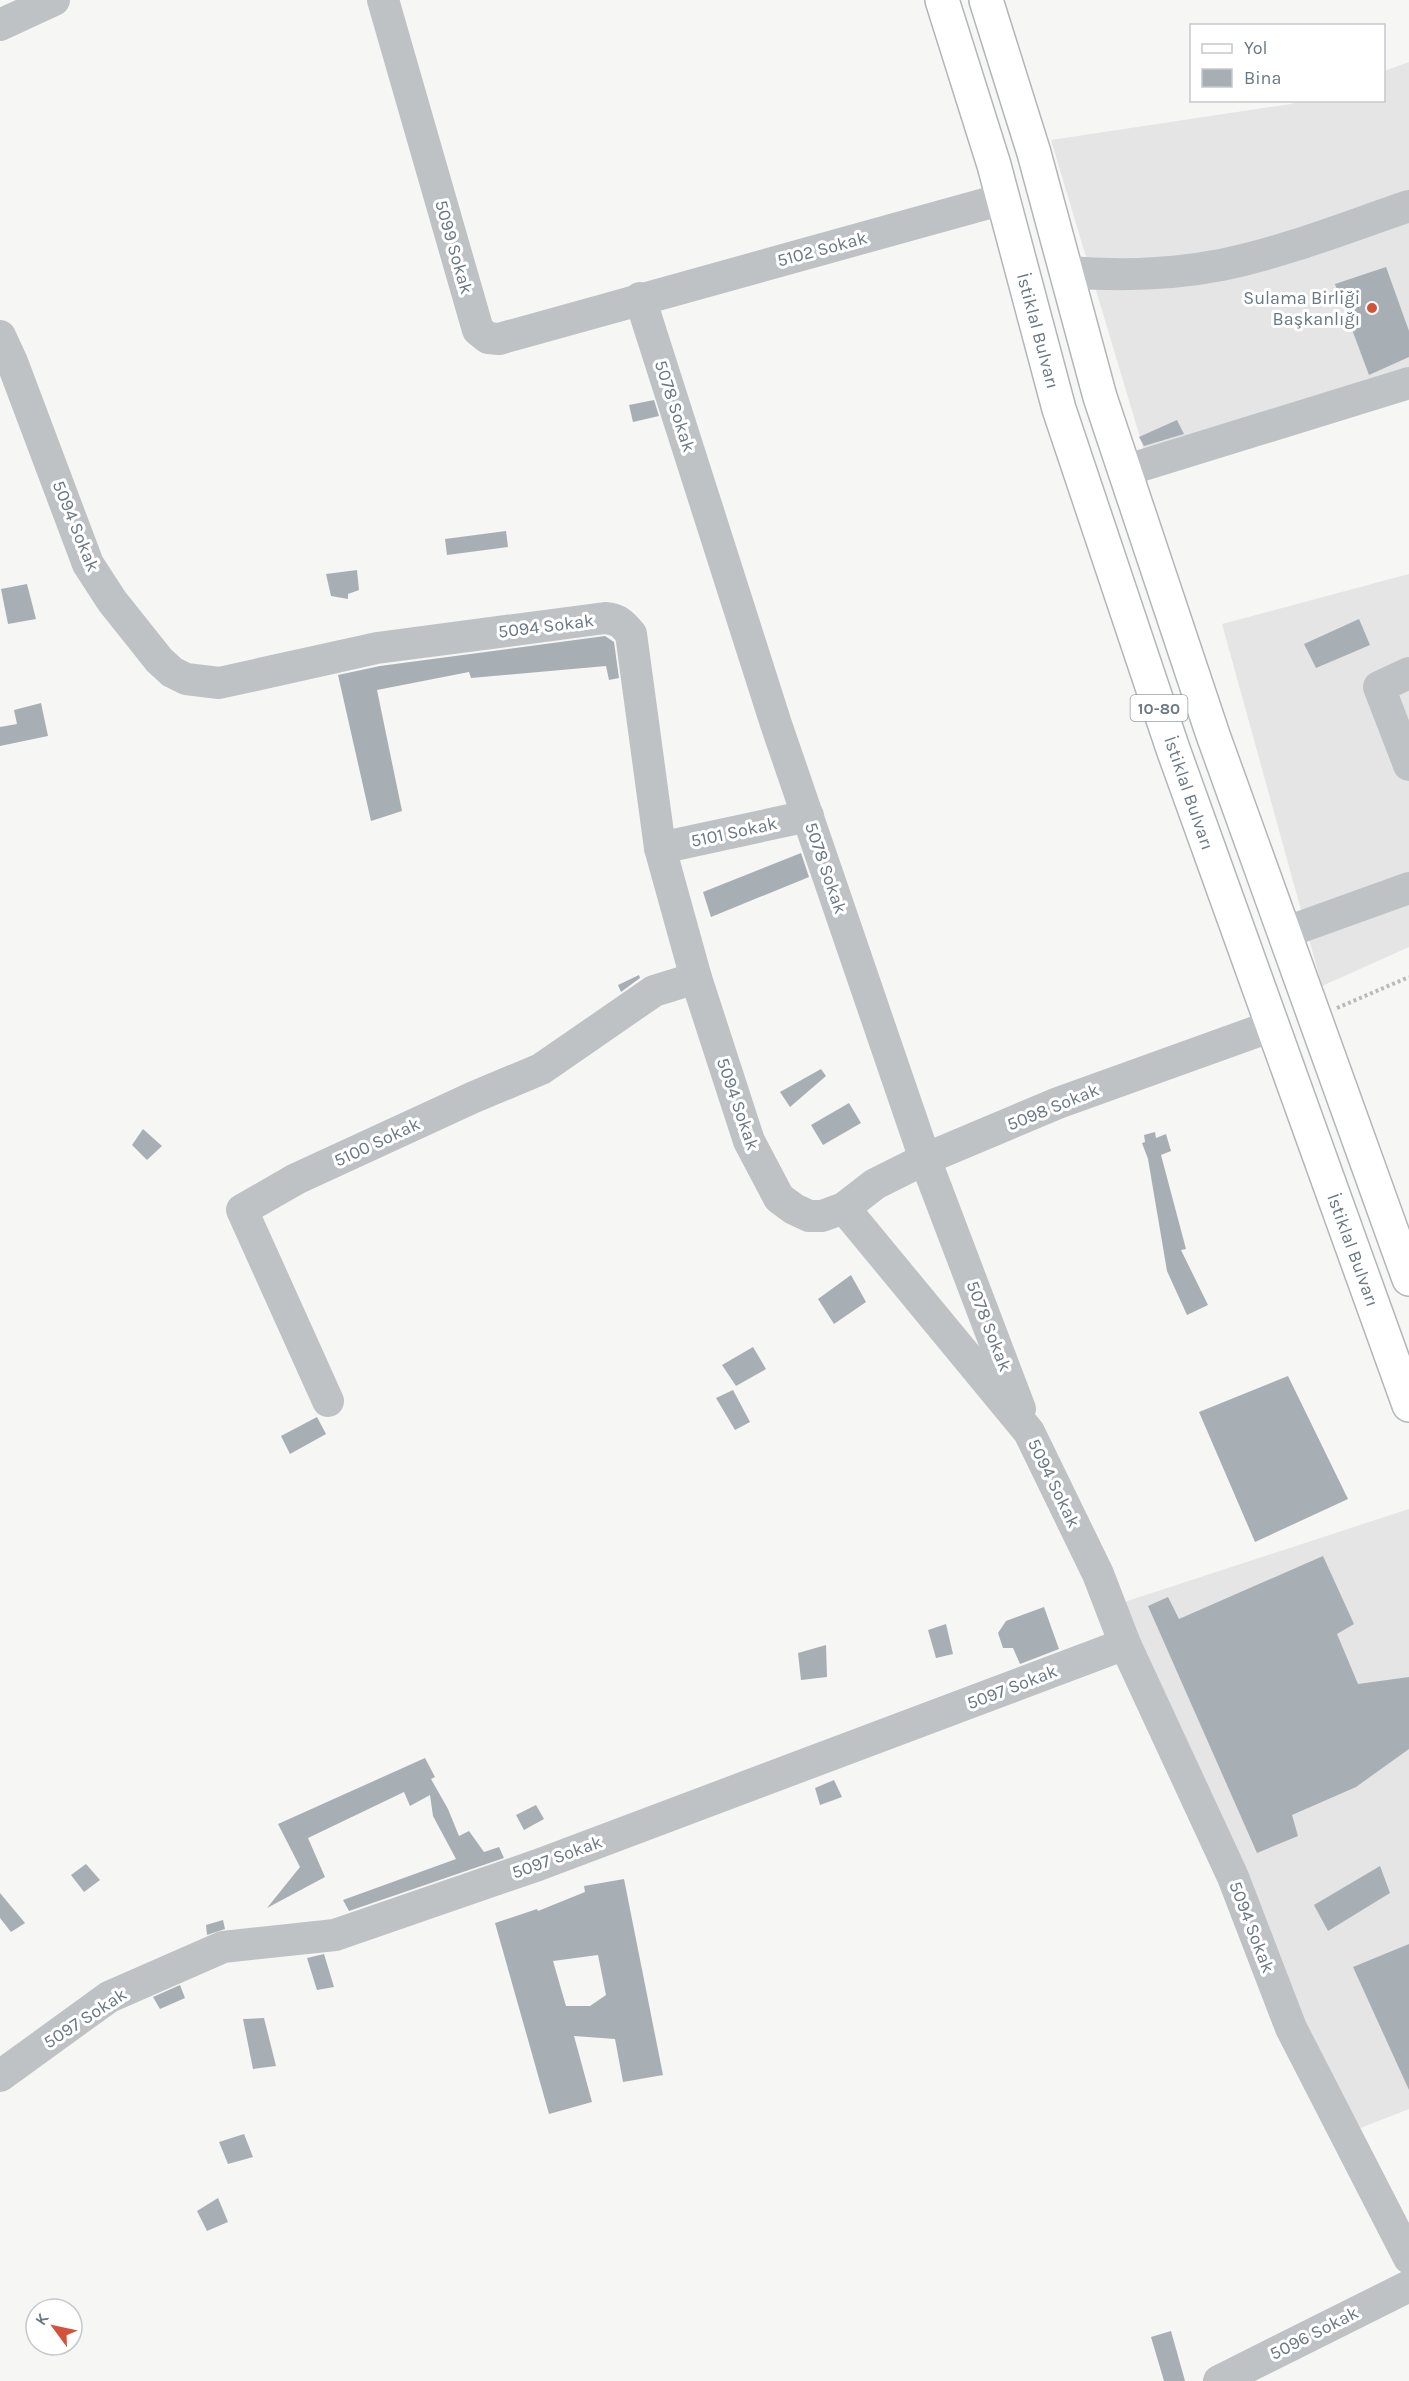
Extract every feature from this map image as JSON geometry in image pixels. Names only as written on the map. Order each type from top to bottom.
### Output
[{"type":"main road","name":"İstiklal Bulvarı","points":[[942,0],[1003,199],[1059,409],[1169,738],[1409,1405]]},
{"type":"main road","name":"10-80","points":[[986,0],[1034,153],[1100,397],[1124,471],[1213,735],[1409,1279]]},
{"type":"street","points":[[0,25],[54,0]]},
{"type":"street","name":"5099 Sokak","points":[[383,0],[478,330],[488,338],[499,339],[640,298]]},
{"type":"street","name":"5102 Sokak","points":[[640,298],[1003,199]]},
{"type":"street","points":[[1066,272],[1140,274],[1221,265],[1270,253],[1409,207]]},
{"type":"street","name":"5078 Sokak","points":[[640,298],[776,724],[926,1159],[1029,1432]]},
{"type":"street","name":"5094 Sokak","points":[[0,336],[12,362],[88,564],[112,601],[159,660],[172,672],[186,679],[219,683],[377,648],[605,618],[617,619],[631,634],[660,848],[696,978],[749,1141],[779,1198],[808,1216],[822,1216],[844,1208],[1029,1432],[1098,1574],[1125,1644],[1233,1877],[1291,2028],[1409,2258]]},
{"type":"street","points":[[1124,471],[1409,383]]},
{"type":"street","points":[[1409,673],[1379,687],[1409,765]]},
{"type":"street","name":"5101 Sokak","points":[[660,848],[808,816]]},
{"type":"street","points":[[1284,933],[1409,888]]},
{"type":"street","name":"5100 Sokak","points":[[328,1401],[242,1210],[296,1179],[474,1097],[542,1069],[654,991],[696,978]]},
{"type":"street","name":"5098 Sokak","points":[[844,1208],[874,1184],[926,1159],[1058,1104],[1272,1026]]},
{"type":"street","name":"5097 Sokak","points":[[0,2076],[109,1997],[223,1947],[335,1935],[538,1865],[1125,1644]]},
{"type":"street","name":"5096 Sokak","points":[[1219,2381],[1409,2286]]},
{"type":"path","points":[[1315,1017],[1409,977]]},
{"type":"shaded area","points":[[1409,62],[1409,391],[1151,474],[1051,140],[1297,102],[1385,102],[1385,71]]},
{"type":"shaded area","points":[[1409,574],[1409,947],[1322,986],[1222,624]]},
{"type":"shaded area","points":[[1409,1509],[1409,2109],[1353,2131],[1115,1605]]},
{"type":"building","name":"Sulama Birliği Başkanlığı","points":[[1386,267],[1409,331],[1409,357],[1369,375],[1335,284]]},
{"type":"building","points":[[654,400],[659,416],[633,422],[629,405]]},
{"type":"building","points":[[1177,420],[1184,434],[1144,446],[1139,437]]},
{"type":"building","points":[[506,531],[508,547],[447,555],[445,539]]},
{"type":"building","points":[[357,570],[359,590],[348,594],[348,599],[331,596],[326,574]]},
{"type":"building","points":[[27,584],[36,619],[8,624],[1,589]]},
{"type":"building","points":[[1359,619],[1370,645],[1316,668],[1304,644]]},
{"type":"building","points":[[605,636],[614,642],[619,678],[609,680],[606,666],[471,678],[469,672],[377,690],[402,811],[371,821],[338,675],[380,666]]},
{"type":"building","points":[[41,703],[48,736],[0,746],[0,727],[17,724],[14,710]]},
{"type":"building","points":[[801,853],[809,877],[711,917],[703,892]]},
{"type":"building","points":[[639,975],[640,978],[621,992],[618,985]]},
{"type":"building","points":[[821,1069],[826,1076],[790,1107],[780,1092]]},
{"type":"building","points":[[849,1103],[861,1123],[823,1145],[811,1125]]},
{"type":"building","points":[[143,1129],[162,1146],[147,1160],[132,1145]]},
{"type":"building","points":[[1155,1132],[1156,1138],[1166,1134],[1171,1151],[1161,1155],[1186,1249],[1181,1250],[1208,1305],[1187,1315],[1167,1271],[1148,1159],[1142,1143],[1145,1142],[1144,1135]]},
{"type":"building","points":[[851,1275],[866,1302],[834,1324],[818,1299]]},
{"type":"building","points":[[753,1347],[766,1369],[736,1386],[722,1365]]},
{"type":"building","points":[[1288,1376],[1348,1499],[1255,1542],[1199,1412]]},
{"type":"building","points":[[733,1390],[750,1422],[735,1430],[716,1398]]},
{"type":"building","points":[[317,1417],[326,1434],[290,1454],[281,1436]]},
{"type":"building","points":[[1323,1556],[1354,1624],[1337,1634],[1358,1684],[1409,1677],[1409,1749],[1356,1787],[1292,1815],[1298,1836],[1257,1853],[1148,1606],[1168,1597],[1179,1619]]},
{"type":"building","points":[[1044,1607],[1059,1649],[1020,1664],[1013,1648],[1003,1648],[998,1633],[1006,1621]]},
{"type":"building","points":[[946,1624],[953,1654],[936,1658],[928,1630]]},
{"type":"building","points":[[826,1645],[827,1677],[801,1680],[798,1653]]},
{"type":"building","points":[[425,1758],[435,1777],[431,1779],[448,1809],[459,1836],[469,1831],[484,1852],[499,1847],[504,1858],[349,1911],[343,1900],[456,1859],[433,1816],[430,1795],[410,1806],[404,1792],[308,1838],[325,1877],[267,1908],[300,1867],[278,1824]]},
{"type":"building","points":[[834,1780],[842,1797],[820,1805],[815,1788]]},
{"type":"building","points":[[536,1805],[544,1819],[524,1830],[516,1815]]},
{"type":"building","points":[[86,1864],[100,1880],[84,1892],[71,1875]]},
{"type":"building","points":[[1380,1866],[1390,1893],[1328,1931],[1314,1905]]},
{"type":"building","points":[[624,1879],[663,2075],[623,2082],[615,2039],[574,2036],[592,2102],[549,2114],[495,1923],[537,1909],[538,1911],[585,1892],[584,1886]],"holes":[[[598,1955],[606,1995],[590,2006],[566,2006],[553,1961]]]},
{"type":"building","points":[[0,1893],[25,1923],[11,1932],[0,1918]]},
{"type":"building","points":[[223,1920],[225,1929],[207,1935],[206,1925]]},
{"type":"building","points":[[1409,1944],[1409,2090],[1353,1967]]},
{"type":"building","points":[[324,1954],[334,1987],[317,1990],[307,1958]]},
{"type":"building","points":[[180,1985],[185,1998],[160,2009],[153,1997]]},
{"type":"building","points":[[264,2018],[276,2066],[253,2069],[243,2019]]},
{"type":"building","points":[[244,2134],[253,2157],[228,2164],[219,2142]]},
{"type":"building","points":[[218,2198],[228,2222],[207,2231],[197,2211]]},
{"type":"building","points":[[1171,2331],[1185,2381],[1164,2381],[1151,2337]]},
{"type":"place","name":"Sulama Birliği Başkanlığı","points":[[1372,308]]}]
